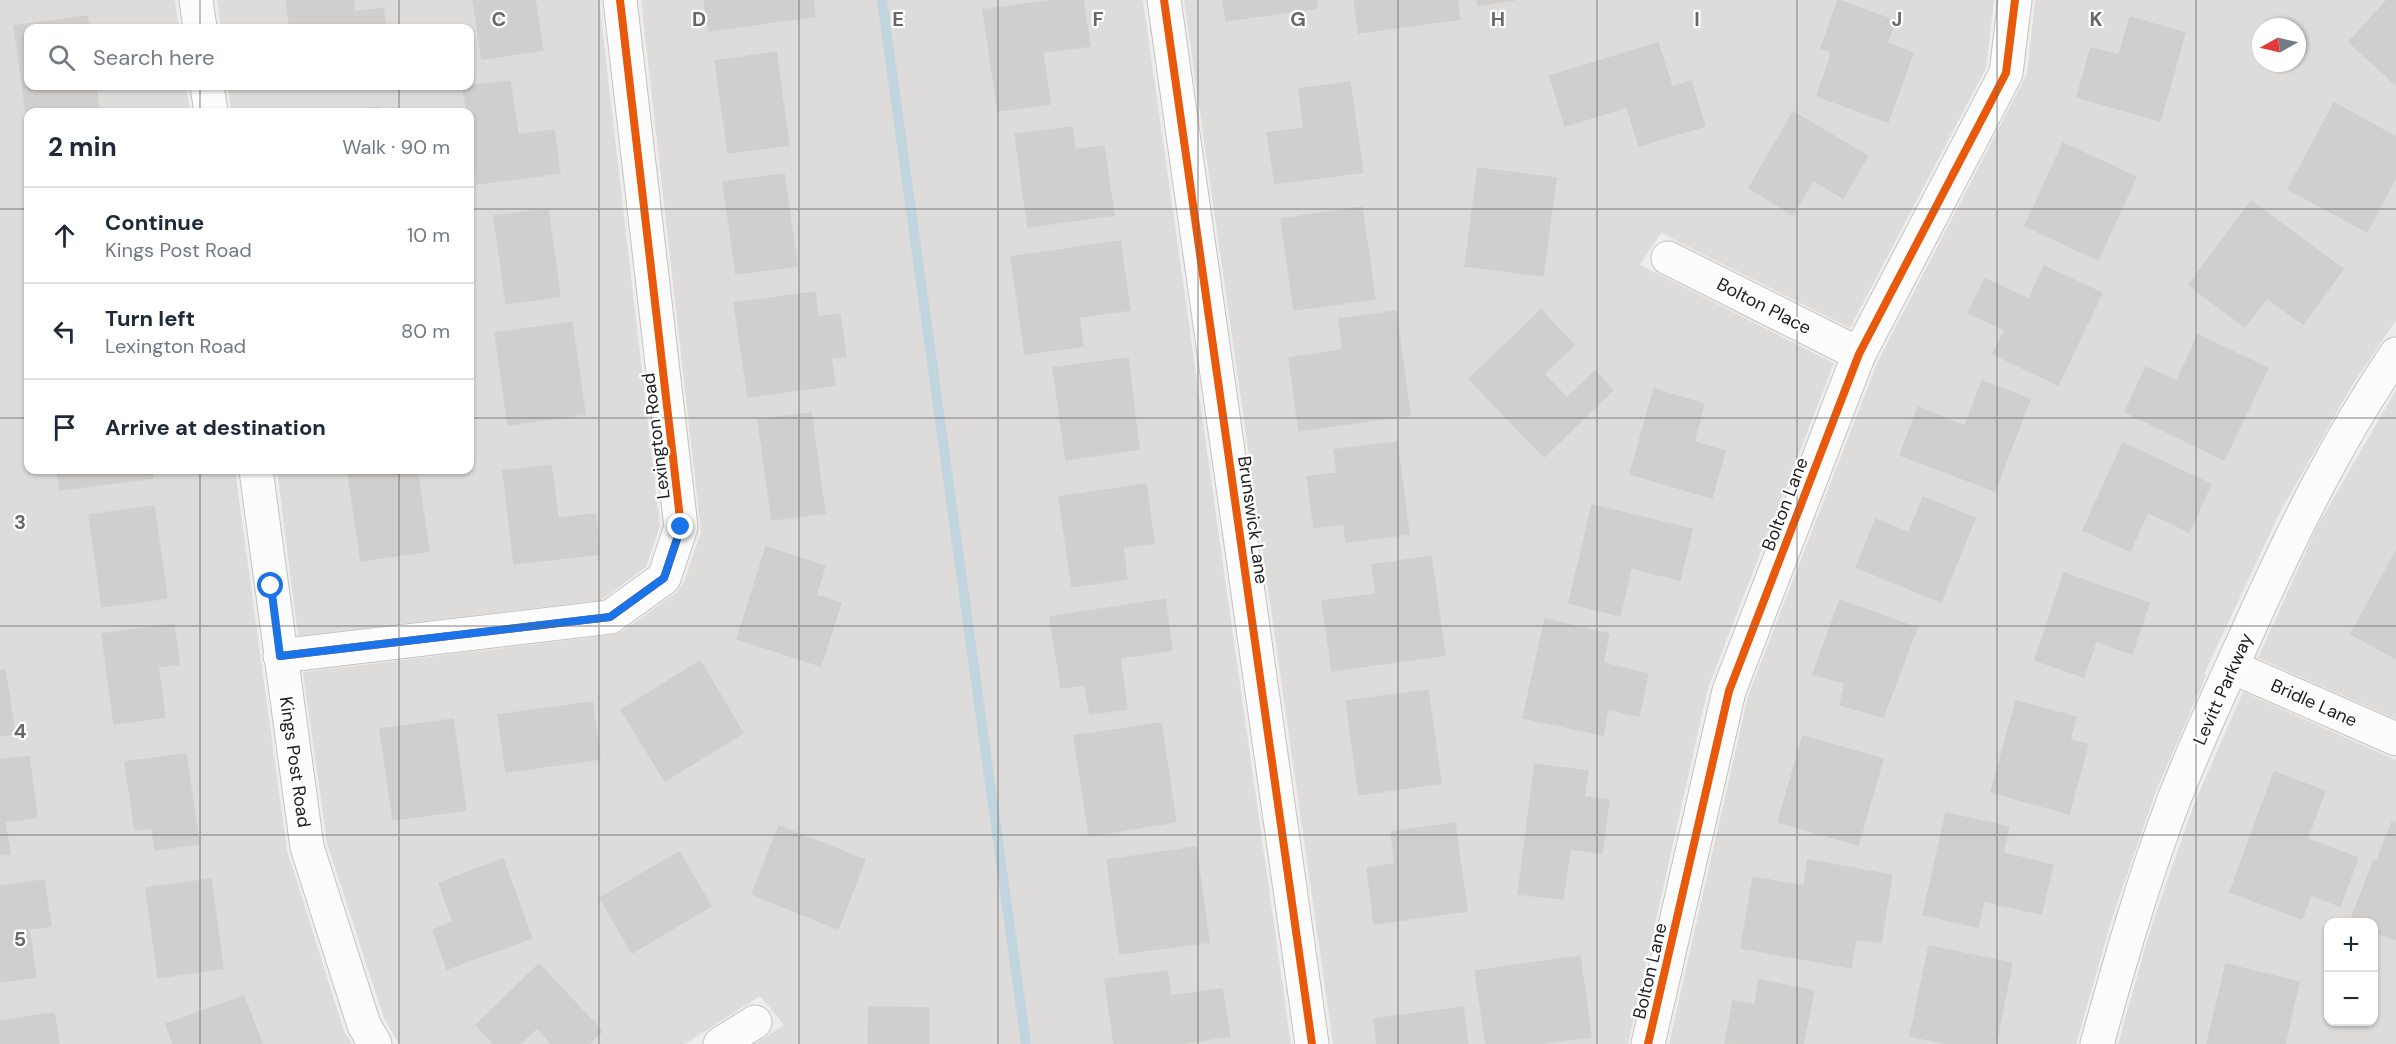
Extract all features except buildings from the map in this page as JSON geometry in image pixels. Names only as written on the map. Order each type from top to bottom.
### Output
[{"type":"street","points":[[196,0],[199,24]]},
{"type":"street","name":"Lexington Road","points":[[280,656],[610,617],[664,578],[681,527],[620,0]]},
{"type":"street","name":"Brunswick Lane","points":[[1164,0],[1312,1044]]},
{"type":"street","name":"Bolton Lane","points":[[1648,1044],[1729,691],[1859,354],[2006,73],[2015,0]]},
{"type":"street","points":[[208,90],[210,108]]},
{"type":"street","name":"Bolton Place","points":[[1668,258],[1859,354]]},
{"type":"street","name":"Levitt Parkway","points":[[2097,1044],[2132,920],[2172,808],[2232,667],[2298,520],[2371,391],[2396,354]]},
{"type":"street","name":"Kings Post Road","points":[[257,474],[307,847],[364,1025],[375,1044]]},
{"type":"street","name":"Bridle Lane","points":[[2232,667],[2396,739]]},
{"type":"street","points":[[720,1044],[755,1022]]},
{"type":"shaded area","points":[[0,0],[175,0],[178,24],[24,24],[24,90],[187,90],[189,108],[24,108],[24,474],[236,474],[287,850],[344,1031],[352,1044],[0,1044]]},
{"type":"shaded area","points":[[217,0],[599,0],[660,526],[646,567],[602,600],[298,636],[278,474],[474,474],[474,108],[231,108],[228,90],[474,90],[474,24],[220,24]]},
{"type":"shaded area","points":[[641,0],[1143,0],[1291,1044],[754,1044],[784,1025],[760,996],[685,1044],[399,1044],[384,1018],[327,843],[303,672],[612,635],[623,631],[677,592],[684,582],[701,532]]},
{"type":"shaded area","points":[[1184,0],[1994,0],[1986,68],[1850,328],[1661,233],[1640,265],[1834,363],[1708,688],[1628,1044],[1333,1044]]},
{"type":"shaded area","points":[[2035,0],[2396,0],[2396,320],[2354,382],[2280,512],[2204,674],[2206,676],[2156,791],[2113,915],[2076,1044],[1669,1044],[1748,696],[1878,361],[2027,74]]},
{"type":"shaded area","points":[[2396,390],[2396,719],[2258,658],[2317,527]]},
{"type":"shaded area","points":[[2243,692],[2396,760],[2396,1044],[2118,1044],[2152,924],[2195,802]]},
{"type":"waterway","points":[[882,0],[1026,1044]]},
{"type":"cycle path","points":[[280,656],[610,617],[664,578],[681,527],[620,0]]},
{"type":"cycle path","points":[[1164,0],[1312,1044]]},
{"type":"cycle path","points":[[1648,1044],[1729,691],[1859,354],[2006,73],[2015,0]]},
{"type":"route","points":[[271,586],[280,656],[610,617],[664,578],[681,527]]}]
